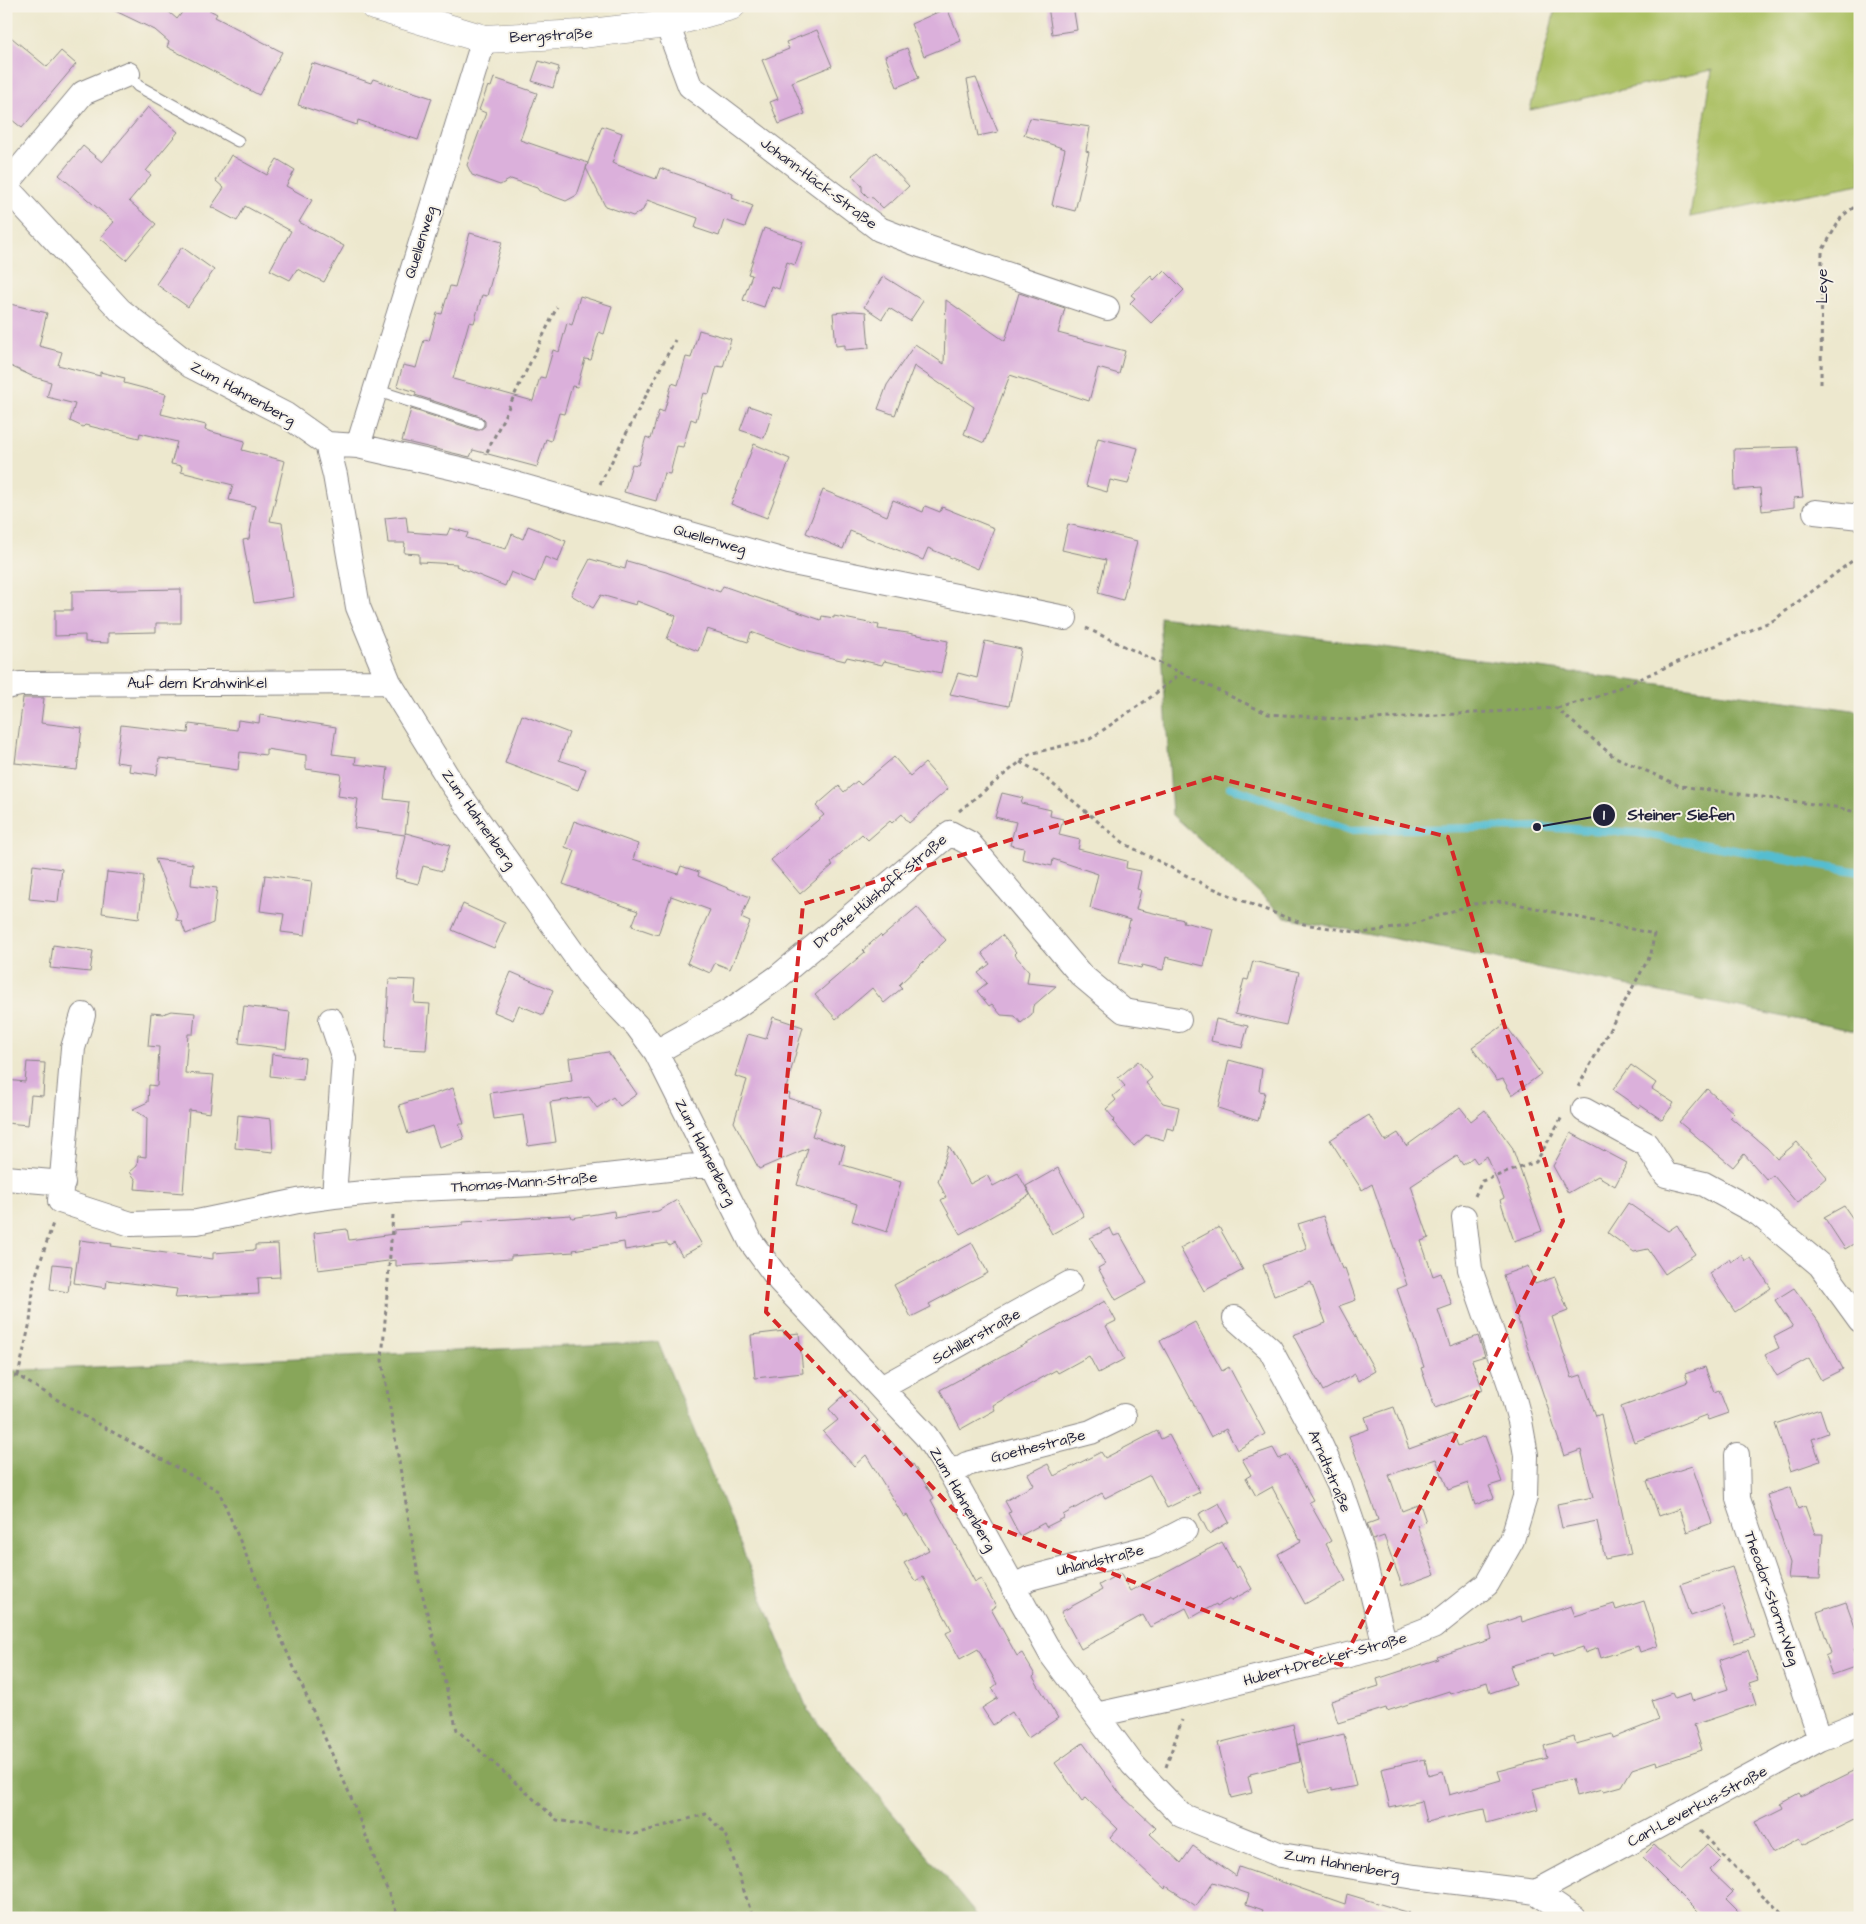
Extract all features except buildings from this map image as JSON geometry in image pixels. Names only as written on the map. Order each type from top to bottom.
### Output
[{"type":"street","name":"Bergstraße","points":[[374,6],[484,39],[582,34],[667,24],[731,6]]},
{"type":"street","name":"Johann-Häck-Straße","points":[[667,24],[690,86],[879,229],[1107,308]]},
{"type":"street","name":"Quellenweg","points":[[358,446],[484,39]]},
{"type":"street","points":[[6,186],[83,93],[128,74]]},
{"type":"street","name":"Zum Hahnenberg","points":[[6,186],[120,310],[191,366],[286,414],[327,444],[335,475],[358,606],[389,682],[452,784],[591,978],[637,1026],[656,1052],[751,1242],[779,1280],[926,1436],[951,1474],[1051,1654],[1133,1765],[1181,1814],[1281,1855],[1415,1877],[1536,1892],[1574,1918]]},
{"type":"street","name":"Quellenweg","points":[[327,444],[358,446],[477,473],[788,562],[1065,618]]},
{"type":"street","points":[[1815,512],[1860,517]]},
{"type":"street","name":"Auf dem Krahwinkel","points":[[6,687],[20,684],[389,682]]},
{"type":"street","name":"Droste-Hülshoff-Straße","points":[[656,1052],[731,1010],[778,977],[950,833],[969,843],[1081,975],[1124,1011],[1179,1020]]},
{"type":"street","points":[[62,1192],[73,1048],[83,1016]]},
{"type":"street","points":[[331,1020],[344,1059],[334,1196]]},
{"type":"street","points":[[1575,1105],[1646,1144],[1666,1175],[1704,1184],[1760,1214],[1820,1266],[1860,1320]]},
{"type":"street","name":"Thomas-Mann-Straße","points":[[6,1178],[62,1192],[131,1224],[197,1222],[298,1201],[334,1196],[395,1190],[535,1184],[713,1164]]},
{"type":"street","name":"Hubert-Drecker-Straße","points":[[1096,1715],[1191,1694],[1385,1646],[1433,1627],[1487,1584],[1512,1540],[1525,1497],[1526,1455],[1520,1421],[1470,1269],[1464,1217]]},
{"type":"street","name":"Schillerstraße","points":[[881,1388],[1070,1283]]},
{"type":"street","name":"Arndtstraße","points":[[1235,1318],[1270,1349],[1315,1433],[1340,1487],[1361,1548],[1385,1646]]},
{"type":"street","name":"Goethestraße","points":[[951,1474],[967,1464],[1092,1432],[1124,1416]]},
{"type":"street","name":"Theodor-Storm-Weg","points":[[1737,1455],[1738,1499],[1820,1739]]},
{"type":"street","name":"Uhlandstraße","points":[[1014,1587],[1030,1578],[1154,1546],[1186,1530]]},
{"type":"street","name":"Carl-Leverkus-Straße","points":[[1536,1892],[1820,1739],[1860,1723]]},
{"type":"lane","points":[[128,74],[138,86],[238,141]]},
{"type":"lane","points":[[375,390],[478,423]]},
{"type":"path","name":"Leye","points":[[1821,384],[1822,252],[1842,216],[1860,203]]},
{"type":"path","points":[[477,473],[557,306]]},
{"type":"path","points":[[590,504],[675,340]]},
{"type":"path","points":[[1065,618],[1268,714],[1357,720],[1556,708],[1600,696],[1774,620],[1860,555]]},
{"type":"path","points":[[950,833],[960,809],[1030,754],[1090,739],[1151,697],[1180,674]]},
{"type":"path","points":[[1556,708],[1613,756],[1680,786],[1835,807],[1860,813]]},
{"type":"path","points":[[1020,762],[1037,770],[1125,844],[1204,884],[1304,924],[1362,933],[1407,926],[1474,904],[1503,901],[1654,934],[1651,954],[1575,1105],[1536,1162],[1482,1181],[1464,1217]]},
{"type":"path","points":[[395,1190],[382,1360],[419,1581],[457,1730],[557,1820],[635,1834],[706,1814],[725,1834],[753,1918]]},
{"type":"path","points":[[18,1376],[30,1322],[34,1281],[62,1192]]},
{"type":"path","points":[[6,1376],[18,1376],[89,1419],[219,1491],[350,1795],[400,1918]]},
{"type":"path","points":[[1158,1791],[1191,1694]]},
{"type":"path","points":[[1683,1813],[1785,1918]]},
{"type":"highlighted area","points":[[1214,777],[1448,837],[1563,1221],[1341,1665],[954,1510],[766,1312],[803,904]]},
{"type":"green space","points":[[1556,6],[1860,6],[1860,184],[1690,217],[1712,70],[1530,110]]},
{"type":"green space","points":[[1160,617],[1860,711],[1860,1032],[1285,917],[1172,814]]},
{"type":"green space","points":[[658,1342],[808,1711],[979,1918],[6,1918],[6,1371]]},
{"type":"waterway","points":[[1230,787],[1350,830],[1537,827],[1638,833],[1860,872]]},
{"type":"place","name":"Steiner Siefen","points":[[1537,827]]}]
